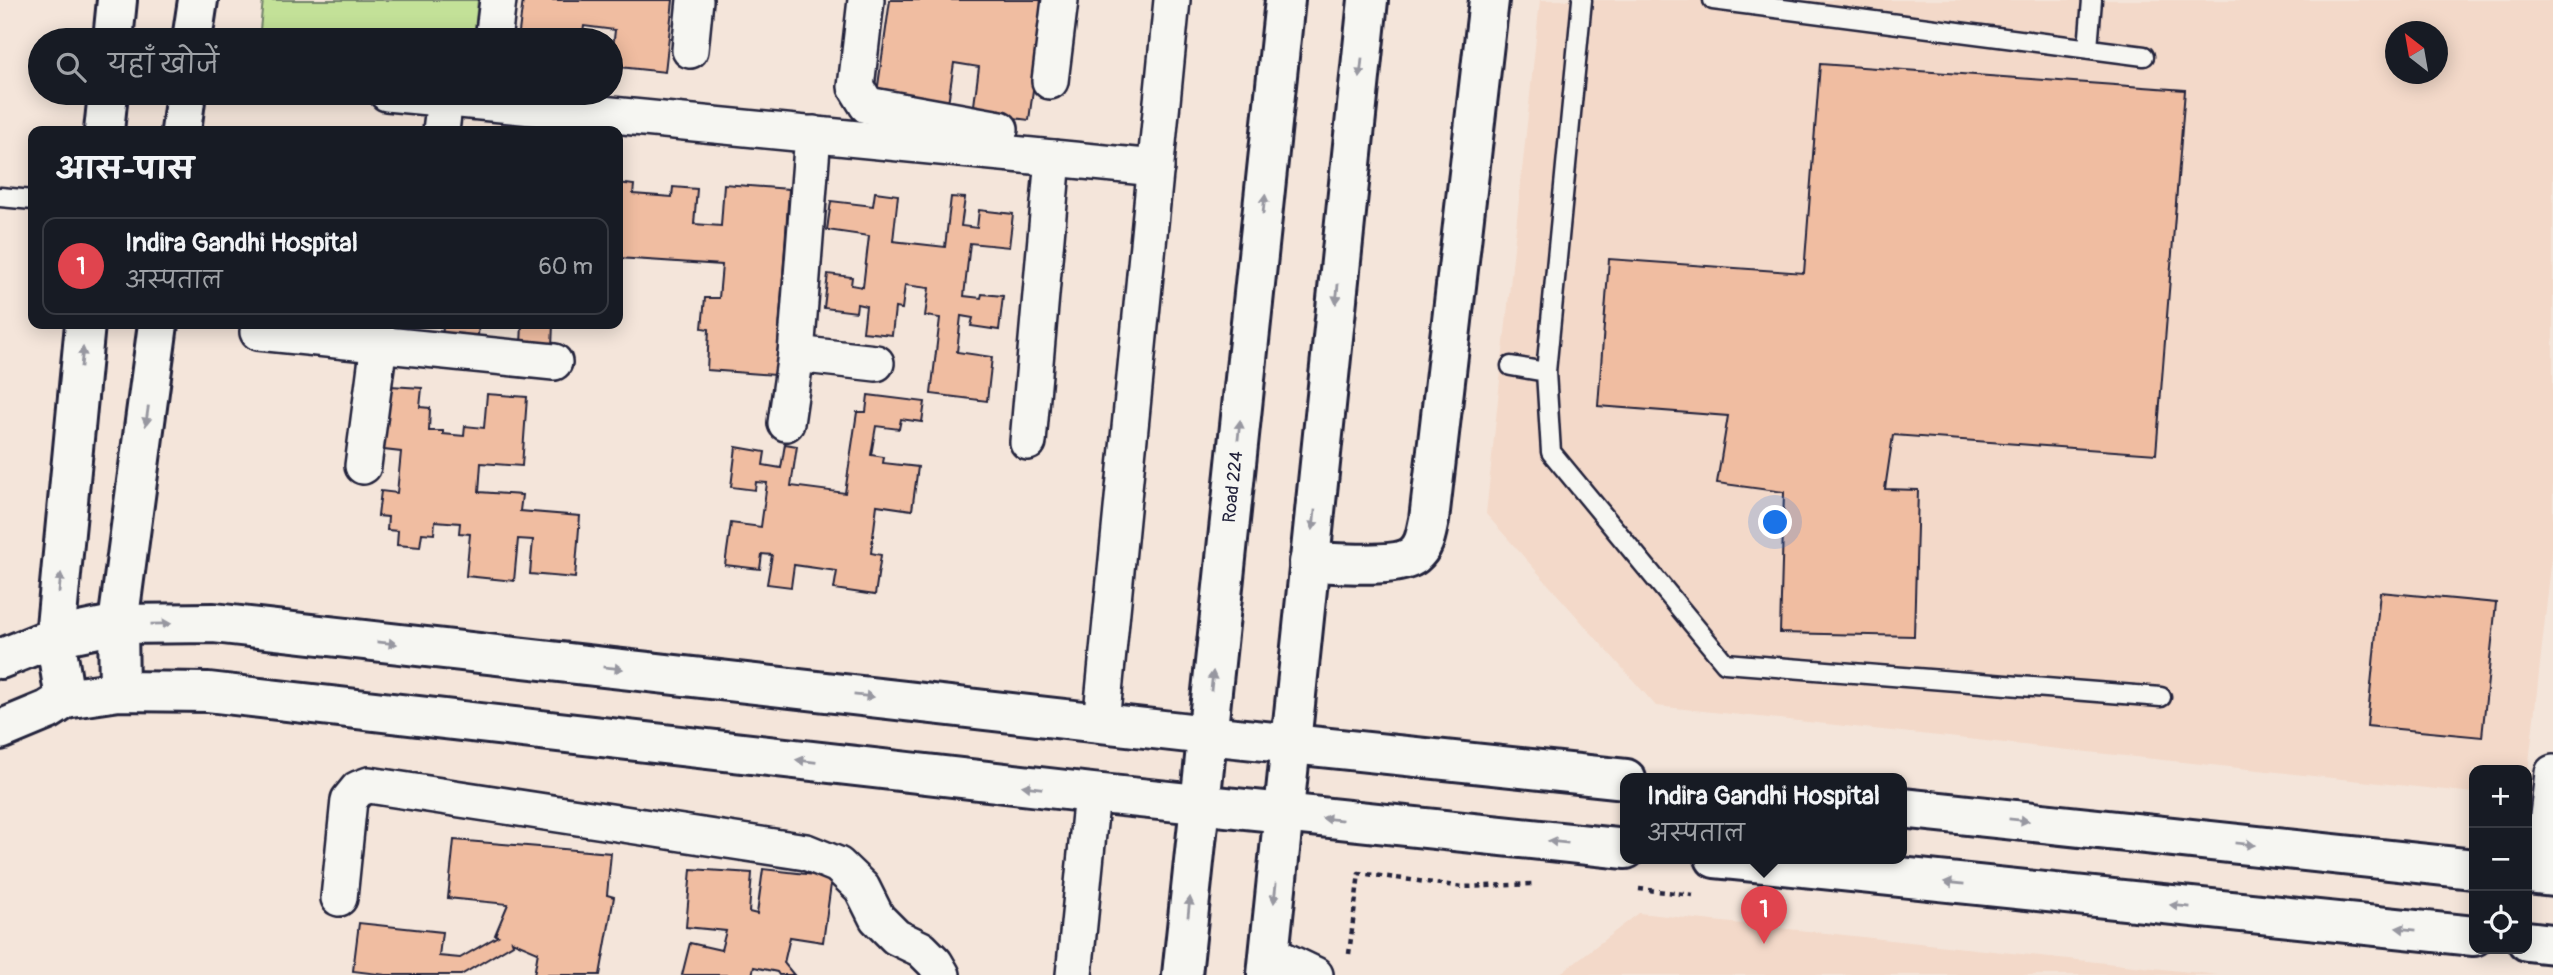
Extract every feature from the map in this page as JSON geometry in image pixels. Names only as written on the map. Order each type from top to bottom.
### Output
[{"type":"street","points":[[114,28],[117,0]]},
{"type":"street","points":[[194,28],[198,0]]},
{"type":"street","points":[[494,28],[498,0]]},
{"type":"street","points":[[690,50],[695,0]]},
{"type":"street","points":[[866,0],[856,87],[867,104],[1000,129]]},
{"type":"street","points":[[1050,81],[1060,0]]},
{"type":"street","points":[[1101,723],[1172,0]]},
{"type":"street","name":"Road 224","points":[[1182,975],[1285,0]]},
{"type":"street","points":[[1315,975],[1268,964],[1368,0]]},
{"type":"street","points":[[1309,562],[1394,562],[1413,556],[1424,542],[1429,520],[1489,0]]},
{"type":"street","points":[[105,126],[107,105]]},
{"type":"street","points":[[182,126],[184,105]]},
{"type":"street","points":[[418,105],[443,115],[813,134],[1156,168]]},
{"type":"street","points":[[786,423],[796,354],[813,134]]},
{"type":"street","points":[[1028,442],[1053,158]]},
{"type":"street","points":[[65,699],[55,638],[85,329]]},
{"type":"street","points":[[119,691],[118,624],[157,329]]},
{"type":"street","points":[[258,332],[379,344],[420,336],[554,362]]},
{"type":"street","points":[[363,466],[379,344]]},
{"type":"street","points":[[796,354],[876,363]]},
{"type":"street","points":[[0,659],[55,638],[118,624],[214,623],[1207,735],[1620,778]]},
{"type":"street","points":[[0,730],[48,710],[65,699],[119,691],[208,692],[1092,793],[1620,848]]},
{"type":"street","points":[[2540,876],[2553,774]]},
{"type":"street","points":[[339,898],[349,800],[358,789],[369,785],[806,852],[838,865],[862,888],[877,918],[896,937],[921,949],[942,975]]},
{"type":"street","points":[[1074,975],[1092,793]]},
{"type":"street","points":[[1907,809],[2469,868]]},
{"type":"street","points":[[1773,864],[2469,935]]},
{"type":"street","points":[[2532,942],[2553,944]]},
{"type":"lane","points":[[1582,0],[1546,372],[1551,453],[1725,663],[2161,697]]},
{"type":"lane","points":[[1713,0],[2144,56]]},
{"type":"lane","points":[[2088,48],[2092,0]]},
{"type":"lane","points":[[0,197],[28,200]]},
{"type":"lane","points":[[1511,366],[1546,372]]},
{"type":"path","points":[[1348,962],[1359,873],[1463,887],[1539,884]]},
{"type":"path","points":[[1632,888],[1701,896]]},
{"type":"shaded area","points":[[1540,0],[2553,0],[2553,547],[2529,765],[2469,765],[2469,792],[1656,706],[1486,514]]},
{"type":"shaded area","points":[[1639,913],[2218,975],[1558,975]]},
{"type":"green space","points":[[263,0],[478,0],[475,28],[260,28]]},
{"type":"building","points":[[523,0],[673,0],[665,72],[623,67],[623,28],[520,28]]},
{"type":"building","points":[[890,0],[1045,0],[1029,120],[973,113],[979,67],[954,63],[947,110],[876,100]]},
{"type":"building","points":[[1820,64],[2185,90],[2156,454],[1893,435],[1885,489],[1918,490],[1914,636],[1780,633],[1784,492],[1717,483],[1728,416],[1598,406],[1609,259],[1804,273]]},
{"type":"building","points":[[623,184],[634,185],[633,194],[672,197],[673,187],[697,189],[694,224],[721,226],[724,184],[789,189],[776,375],[707,370],[709,329],[702,328],[705,298],[719,298],[722,265],[623,258]]},
{"type":"building","points":[[875,192],[898,195],[893,241],[945,247],[951,197],[965,198],[961,226],[977,228],[979,210],[1013,214],[1009,247],[970,243],[964,296],[1003,296],[999,330],[971,326],[973,318],[961,316],[957,352],[992,357],[987,401],[931,394],[940,318],[925,316],[929,288],[905,285],[902,309],[895,308],[892,335],[863,332],[866,306],[857,304],[856,312],[824,308],[828,274],[852,277],[851,285],[863,287],[869,236],[827,230],[831,201],[873,206]]},
{"type":"building","points":[[443,329],[479,329],[477,346],[442,344]]},
{"type":"building","points":[[522,329],[553,329],[552,347],[521,345]]},
{"type":"building","points":[[390,386],[422,388],[420,407],[430,408],[429,431],[464,436],[465,426],[484,428],[487,394],[527,397],[522,466],[481,463],[479,492],[522,495],[520,511],[580,516],[575,578],[530,574],[533,540],[518,539],[514,581],[466,576],[470,534],[459,533],[460,523],[435,521],[434,534],[422,533],[420,547],[397,545],[398,531],[387,530],[388,517],[378,516],[381,491],[397,493],[401,452],[384,450]]},
{"type":"building","points":[[868,395],[925,402],[922,422],[901,419],[899,429],[876,426],[871,455],[884,457],[883,463],[918,467],[912,510],[877,505],[871,553],[881,555],[875,595],[834,589],[837,571],[794,565],[791,587],[767,584],[772,555],[762,554],[760,569],[725,565],[731,523],[761,527],[767,483],[756,482],[755,490],[731,487],[736,447],[765,452],[763,465],[781,468],[785,444],[797,446],[791,486],[845,493],[857,412],[866,412]]},
{"type":"building","points":[[2380,592],[2496,603],[2482,737],[2367,726]]},
{"type":"building","points":[[454,840],[611,853],[607,895],[614,897],[600,975],[534,975],[538,952],[512,941],[513,944],[461,975],[386,975],[353,971],[359,923],[442,932],[439,956],[460,958],[498,936],[495,935],[508,904],[448,898]]},
{"type":"building","points":[[691,869],[752,873],[749,912],[757,914],[763,869],[832,877],[823,942],[790,937],[784,963],[794,975],[779,975],[777,972],[754,967],[752,975],[682,975],[690,943],[721,950],[726,931],[686,927]]},
{"type":"place","name":"Indira Gandhi Hospital","points":[[1764,944]]}]
